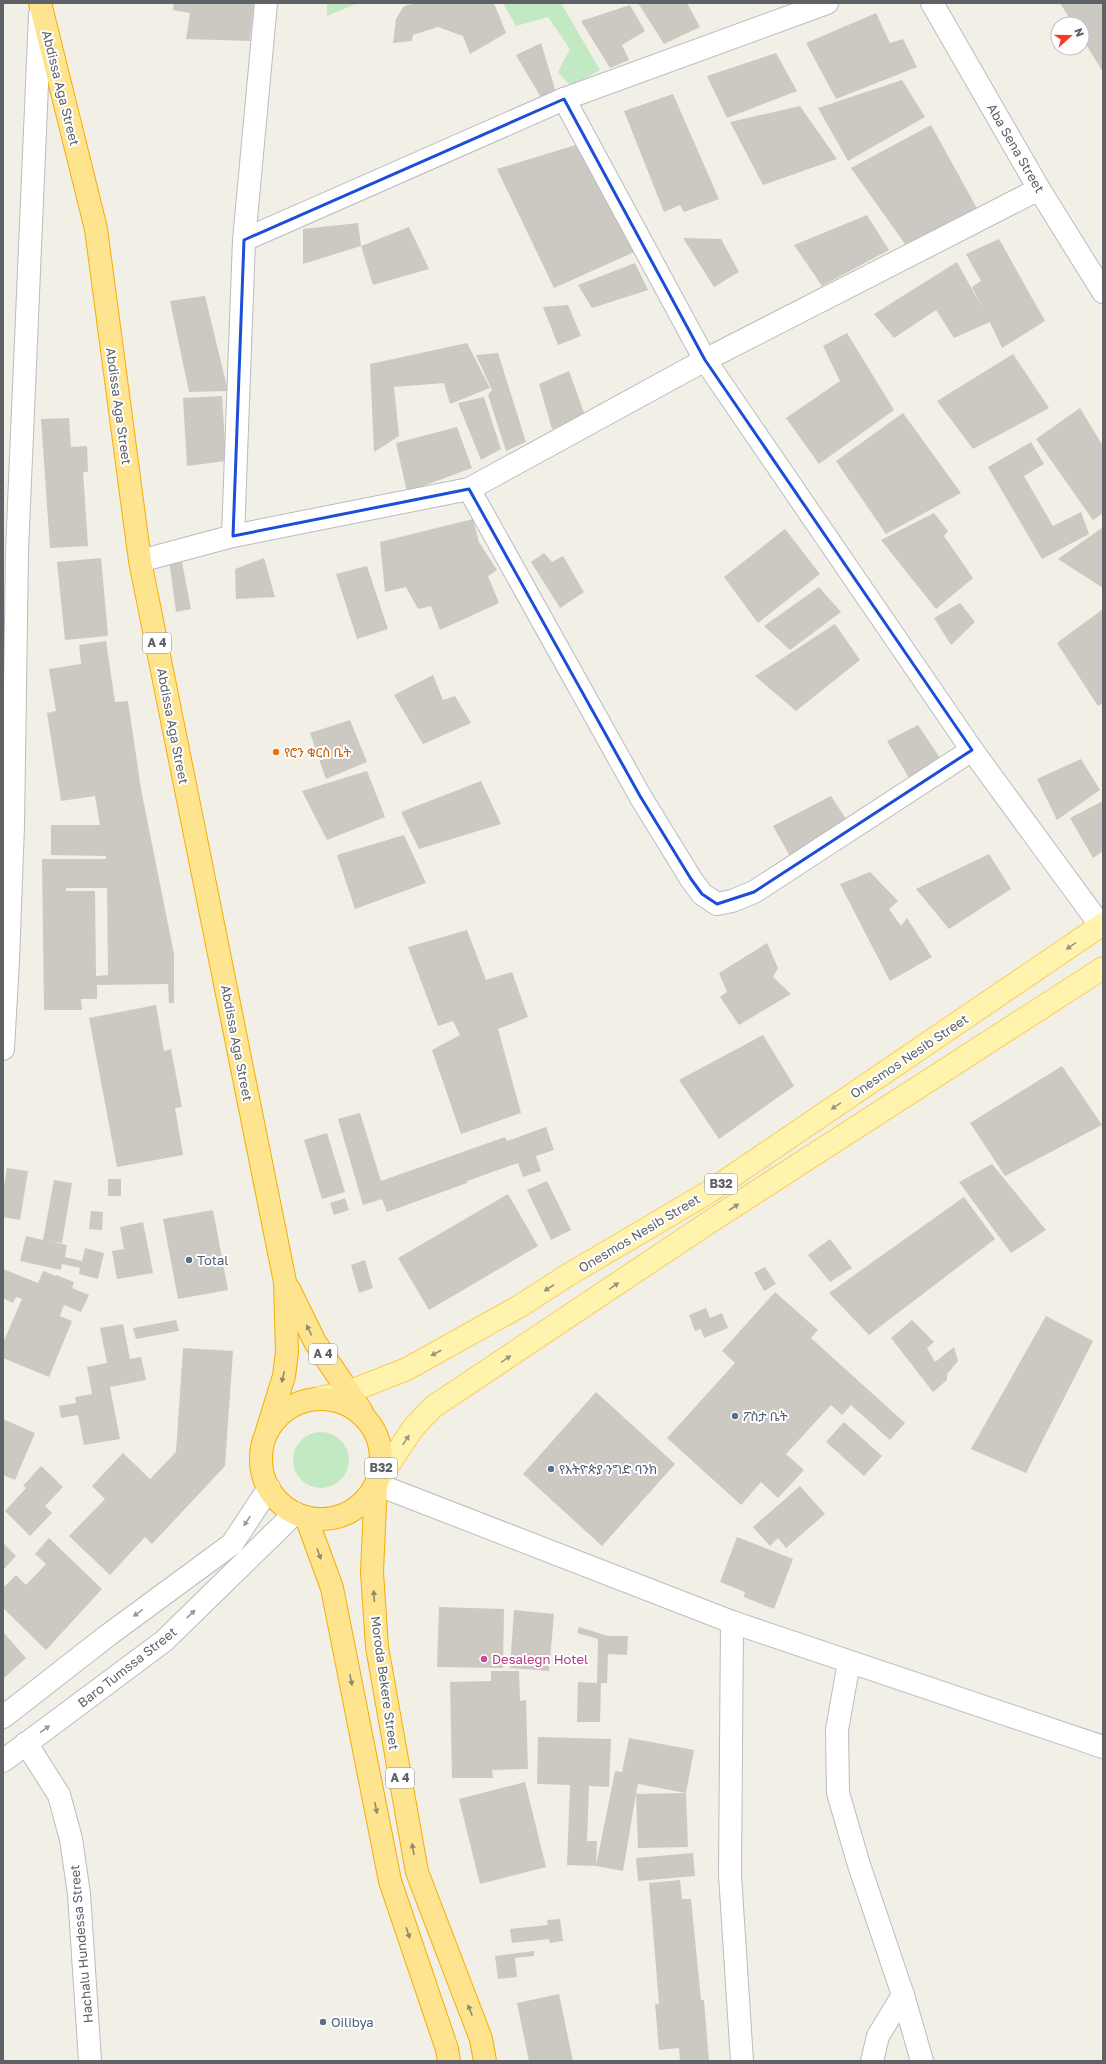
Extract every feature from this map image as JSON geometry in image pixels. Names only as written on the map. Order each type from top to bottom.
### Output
[{"type":"highway","name":"Abdissa Aga Street","points":[[40,4],[96,229],[140,560],[285,1282]]},
{"type":"highway","name":"A 4","points":[[285,1282],[315,1342],[368,1421]]},
{"type":"highway","name":"A 4","points":[[267,1431],[284,1376],[287,1352],[285,1282]]},
{"type":"highway","name":"B32","points":[[315,1399],[343,1402],[357,1410],[368,1421],[377,1435],[381,1451],[381,1466],[376,1484],[370,1495],[360,1506],[348,1513],[334,1518],[320,1520],[300,1515],[279,1503],[269,1488],[262,1471],[262,1450],[267,1431],[280,1415],[296,1404],[315,1399]]},
{"type":"highway","name":"Moroda Bekere Street","points":[[376,1484],[372,1572],[377,1646],[417,1872],[481,2039],[485,2061]]},
{"type":"highway","name":"A 4","points":[[300,1515],[332,1588],[390,1881],[448,2055]]},
{"type":"highway","points":[[390,1881],[417,1872]]},
{"type":"highway","points":[[448,2055],[481,2039]]},
{"type":"main road","name":"Onesmos Nesib Street","points":[[315,1399],[348,1392],[407,1369],[476,1332],[568,1275],[709,1192],[1102,925]]},
{"type":"main road","name":"Onesmos Nesib Street","points":[[376,1484],[413,1428],[433,1407],[708,1223],[1103,968]]},
{"type":"main road","name":"B32","points":[[708,1223],[709,1192]]},
{"type":"main road","points":[[568,1275],[585,1306]]},
{"type":"street","points":[[233,536],[244,240],[266,3]]},
{"type":"street","points":[[244,240],[564,99],[827,3]]},
{"type":"street","name":"Aba Sena Street","points":[[932,3],[1039,189],[1103,292]]},
{"type":"street","points":[[3,1048],[8,968],[12,834],[10,550],[40,4]]},
{"type":"street","points":[[564,99],[705,360],[972,750],[1102,925]]},
{"type":"street","points":[[140,560],[233,536],[469,489],[705,360],[1039,189]]},
{"type":"street","points":[[469,489],[644,802],[691,879],[702,894],[717,904],[732,901],[754,892],[972,750]]},
{"type":"street","points":[[376,1484],[732,1622],[1103,1747]]},
{"type":"street","points":[[3,1717],[107,1636],[232,1544],[269,1488]]},
{"type":"street","name":"Baro Tumssa Street","points":[[3,1761],[164,1641],[300,1515]]},
{"type":"street","points":[[732,1622],[730,1875],[742,2061]]},
{"type":"street","points":[[849,1662],[837,1730],[838,1793],[858,1865],[903,1995],[922,2061]]},
{"type":"street","name":"Hachalu Hundessa Street","points":[[26,1743],[59,1795],[71,1839],[79,1894],[90,2061]]},
{"type":"street","points":[[872,2061],[878,2036],[903,1995]]},
{"type":"highlighted area","points":[[564,99],[705,360],[972,750],[754,892],[717,904],[702,894],[691,879],[640,796],[469,489],[233,536],[244,240]]},
{"type":"green space","points":[[327,3],[358,3],[327,16]]},
{"type":"green space","points":[[503,3],[561,3],[600,70],[571,86],[558,72],[570,49],[548,17],[516,26]]},
{"type":"green space","points":[[321,1432],[332,1434],[341,1440],[347,1449],[349,1460],[347,1471],[341,1480],[332,1486],[321,1488],[310,1486],[301,1480],[295,1471],[293,1460],[295,1449],[301,1440],[310,1434]]},
{"type":"building","points":[[174,3],[254,3],[250,41],[186,39],[190,13],[173,10]]},
{"type":"building","points":[[417,3],[494,3],[506,33],[470,54],[463,36],[438,27],[413,35],[412,41],[393,43],[396,19],[404,6]]},
{"type":"building","points":[[638,3],[687,3],[700,27],[664,44]]},
{"type":"building","points":[[1060,3],[1103,3],[1103,72],[1090,51],[1090,16],[1068,16]]},
{"type":"building","points":[[630,5],[645,31],[622,45],[629,60],[610,68],[581,21]]},
{"type":"building","points":[[876,13],[890,43],[903,39],[917,67],[836,99],[806,43]]},
{"type":"building","points":[[541,43],[555,89],[543,101],[516,55]]},
{"type":"building","points":[[776,53],[797,91],[727,118],[707,76]]},
{"type":"building","points":[[902,80],[925,117],[848,161],[818,108]]},
{"type":"building","points":[[673,94],[719,199],[684,212],[680,205],[664,212],[624,111]]},
{"type":"building","points":[[800,106],[837,159],[763,185],[730,122]]},
{"type":"building","points":[[931,125],[979,212],[905,244],[851,168]]},
{"type":"building","points":[[582,143],[639,250],[554,288],[497,169]]},
{"type":"building","points":[[867,215],[889,250],[822,286],[794,245]]},
{"type":"building","points":[[358,223],[361,246],[303,264],[303,229]]},
{"type":"building","points":[[409,227],[429,269],[373,285],[361,246]]},
{"type":"building","points":[[683,238],[721,239],[739,272],[714,287]]},
{"type":"building","points":[[999,239],[1045,321],[1002,348],[990,322],[954,338],[936,310],[894,338],[874,314],[957,262],[983,309],[972,287],[981,281],[966,254]]},
{"type":"building","points":[[635,263],[648,290],[592,308],[578,285]]},
{"type":"building","points":[[205,296],[228,391],[189,392],[170,301]]},
{"type":"building","points":[[568,305],[581,336],[558,345],[543,307]]},
{"type":"building","points":[[847,333],[894,410],[819,464],[786,418],[840,381],[823,346]]},
{"type":"building","points":[[467,343],[490,388],[450,404],[444,383],[394,387],[399,436],[374,452],[370,364]]},
{"type":"building","points":[[498,353],[526,442],[506,451],[488,395],[492,390],[476,355]]},
{"type":"building","points":[[1013,354],[1049,408],[973,449],[937,401]]},
{"type":"building","points":[[569,371],[586,418],[552,429],[539,384]]},
{"type":"building","points":[[222,396],[226,461],[187,466],[183,398]]},
{"type":"building","points":[[484,397],[501,449],[481,460],[458,403]]},
{"type":"building","points":[[1080,408],[1103,446],[1103,513],[1093,520],[1036,439]]},
{"type":"building","points":[[903,413],[961,493],[886,534],[836,461]]},
{"type":"building","points":[[69,418],[71,447],[87,446],[88,472],[83,472],[88,546],[50,548],[41,419]]},
{"type":"building","points":[[457,427],[472,468],[407,492],[396,443]]},
{"type":"building","points":[[1031,442],[1044,464],[1024,476],[1053,526],[1081,512],[1089,534],[1042,559],[988,467]]},
{"type":"building","points":[[934,513],[948,531],[944,536],[973,578],[936,609],[881,540]]},
{"type":"building","points":[[473,519],[479,542],[497,570],[488,576],[499,603],[440,630],[431,606],[418,609],[406,587],[385,592],[380,542]]},
{"type":"building","points":[[1103,527],[1103,588],[1058,559]]},
{"type":"building","points":[[785,529],[820,574],[758,623],[724,577]]},
{"type":"building","points":[[544,553],[552,562],[563,556],[584,592],[560,608],[531,562]]},
{"type":"building","points":[[181,557],[191,609],[176,612],[169,560]]},
{"type":"building","points":[[101,558],[108,636],[65,640],[57,562]]},
{"type":"building","points":[[264,558],[275,597],[236,599],[235,569]]},
{"type":"building","points":[[367,566],[388,629],[357,639],[336,574]]},
{"type":"building","points":[[819,587],[841,612],[790,650],[764,626]]},
{"type":"building","points":[[960,603],[975,622],[951,645],[934,618]]},
{"type":"building","points":[[1103,609],[1103,703],[1098,706],[1057,643]]},
{"type":"building","points":[[835,624],[860,660],[796,711],[755,676]]},
{"type":"building","points":[[106,641],[115,702],[128,701],[141,789],[174,954],[174,1003],[169,1003],[168,984],[97,985],[97,999],[81,999],[82,1010],[44,1010],[42,859],[106,859],[106,856],[51,855],[51,825],[100,825],[95,796],[61,801],[47,713],[56,711],[49,669],[81,664],[79,645]],"holes":[[[66,888],[107,888],[108,975],[96,976],[95,891],[66,891]]]},
{"type":"building","points":[[433,675],[443,700],[455,696],[471,723],[423,744],[394,695]]},
{"type":"building","points":[[350,720],[367,762],[326,779],[310,733]]},
{"type":"building","points":[[918,725],[942,761],[912,783],[887,741]]},
{"type":"building","points":[[1081,759],[1100,790],[1057,820],[1037,779]]},
{"type":"building","points":[[367,771],[385,817],[327,840],[302,791]]},
{"type":"building","points":[[481,781],[501,824],[419,849],[401,812]]},
{"type":"building","points":[[831,796],[848,822],[791,858],[773,826]]},
{"type":"building","points":[[1103,801],[1103,851],[1093,858],[1070,818]]},
{"type":"building","points":[[404,835],[426,883],[355,909],[337,855]]},
{"type":"building","points":[[989,854],[1011,889],[949,929],[916,889]]},
{"type":"building","points":[[870,872],[898,901],[889,909],[901,926],[907,918],[932,957],[890,981],[840,884]]},
{"type":"building","points":[[467,930],[486,980],[512,972],[528,1017],[498,1029],[521,1113],[461,1134],[432,1050],[460,1035],[453,1021],[438,1026],[408,947]]},
{"type":"building","points":[[767,943],[778,968],[773,977],[791,994],[739,1025],[720,997],[727,992],[719,973]]},
{"type":"building","points":[[156,1005],[164,1051],[171,1049],[182,1107],[175,1108],[183,1155],[117,1167],[89,1018]]},
{"type":"building","points":[[763,1035],[794,1086],[719,1139],[679,1080]]},
{"type":"building","points":[[1062,1066],[1102,1125],[1005,1176],[970,1123]]},
{"type":"building","points":[[360,1113],[381,1181],[505,1137],[507,1141],[546,1127],[554,1150],[536,1156],[541,1171],[523,1177],[518,1163],[387,1212],[382,1199],[363,1205],[338,1119]]},
{"type":"building","points":[[327,1133],[345,1192],[322,1199],[304,1140]]},
{"type":"building","points":[[992,1164],[1046,1230],[1011,1253],[959,1182]]},
{"type":"building","points":[[7,1168],[28,1171],[20,1220],[3,1217],[3,1192]]},
{"type":"building","points":[[108,1179],[121,1179],[121,1196],[108,1196]]},
{"type":"building","points":[[54,1180],[72,1183],[62,1243],[49,1241],[67,1245],[65,1257],[82,1261],[85,1248],[104,1253],[98,1279],[79,1274],[80,1268],[62,1264],[61,1270],[20,1261],[26,1236],[43,1240]]},
{"type":"building","points":[[547,1181],[571,1230],[551,1240],[527,1190]]},
{"type":"building","points":[[508,1194],[538,1246],[429,1310],[398,1258]]},
{"type":"building","points":[[964,1197],[995,1239],[869,1335],[829,1293]]},
{"type":"building","points":[[345,1198],[349,1210],[334,1215],[330,1203]]},
{"type":"building","points":[[213,1210],[228,1290],[178,1299],[163,1219]]},
{"type":"building","points":[[91,1211],[103,1212],[102,1230],[89,1229]]},
{"type":"building","points":[[143,1222],[153,1273],[117,1279],[112,1251],[124,1249],[120,1227]]},
{"type":"building","points":[[830,1239],[852,1268],[830,1282],[808,1255]]},
{"type":"building","points":[[365,1260],[373,1288],[359,1293],[351,1265]]},
{"type":"building","points":[[765,1267],[776,1284],[764,1291],[754,1273]]},
{"type":"building","points":[[3,1269],[38,1283],[43,1271],[74,1282],[72,1288],[89,1295],[81,1312],[64,1305],[60,1316],[72,1321],[49,1377],[3,1358],[3,1343],[22,1299],[16,1297],[13,1303],[3,1298]]},
{"type":"building","points":[[775,1292],[818,1330],[811,1338],[905,1423],[890,1440],[851,1405],[842,1415],[831,1405],[786,1454],[804,1470],[778,1498],[761,1482],[741,1505],[667,1438],[735,1363],[722,1351]]},
{"type":"building","points":[[706,1308],[710,1318],[722,1313],[728,1328],[704,1338],[701,1329],[695,1331],[689,1315]]},
{"type":"building","points":[[1046,1316],[1093,1341],[1026,1473],[971,1449]]},
{"type":"building","points":[[176,1320],[179,1331],[136,1339],[133,1328]]},
{"type":"building","points":[[912,1320],[934,1342],[927,1348],[935,1362],[954,1347],[958,1361],[947,1374],[947,1380],[933,1392],[891,1338]]},
{"type":"building","points":[[123,1324],[130,1359],[141,1357],[146,1380],[110,1387],[120,1439],[84,1445],[78,1415],[61,1418],[59,1406],[76,1403],[75,1397],[92,1394],[87,1367],[107,1363],[100,1328]]},
{"type":"building","points":[[183,1348],[233,1351],[225,1466],[152,1544],[145,1537],[110,1575],[69,1536],[105,1499],[92,1486],[123,1453],[150,1479],[176,1452]]},
{"type":"building","points":[[596,1392],[675,1464],[602,1546],[523,1474]]},
{"type":"building","points":[[3,1419],[35,1433],[15,1480],[3,1475]]},
{"type":"building","points":[[844,1422],[882,1456],[864,1476],[826,1442]]},
{"type":"building","points":[[41,1466],[63,1487],[45,1506],[52,1513],[30,1536],[5,1511],[26,1488],[23,1486]]},
{"type":"building","points":[[800,1486],[825,1514],[786,1548],[778,1538],[770,1546],[753,1527]]},
{"type":"building","points":[[737,1537],[793,1559],[774,1609],[744,1597],[745,1592],[720,1582]]},
{"type":"building","points":[[49,1538],[102,1589],[46,1650],[3,1608],[3,1588],[16,1575],[26,1585],[46,1564],[35,1554]]},
{"type":"building","points":[[3,1543],[16,1556],[3,1570]]},
{"type":"building","points":[[439,1607],[504,1609],[503,1668],[437,1667]]},
{"type":"building","points":[[514,1610],[554,1614],[549,1671],[510,1668]]},
{"type":"building","points":[[579,1627],[608,1636],[628,1636],[627,1655],[608,1654],[607,1683],[601,1683],[600,1722],[577,1722],[578,1682],[597,1683],[598,1639],[577,1633]]},
{"type":"building","points":[[3,1632],[26,1658],[3,1679]]},
{"type":"building","points":[[491,1671],[519,1671],[520,1701],[526,1700],[528,1769],[492,1770],[493,1778],[452,1778],[450,1682],[491,1681]]},
{"type":"building","points":[[538,1737],[611,1739],[609,1787],[589,1786],[587,1841],[597,1841],[596,1866],[567,1865],[570,1785],[537,1784]]},
{"type":"building","points":[[629,1738],[694,1750],[686,1793],[638,1784],[623,1871],[596,1866],[615,1771],[622,1772]]},
{"type":"building","points":[[525,1782],[546,1867],[480,1884],[459,1799]]},
{"type":"building","points":[[686,1793],[688,1847],[638,1848],[636,1794]]},
{"type":"building","points":[[693,1853],[695,1876],[638,1881],[636,1858]]},
{"type":"building","points":[[680,1880],[682,1899],[691,1899],[701,2000],[704,2000],[709,2061],[680,2061],[679,2048],[659,2050],[655,2004],[659,2004],[649,1883]]},
{"type":"building","points":[[560,1919],[563,1941],[550,1943],[549,1939],[512,1943],[510,1929],[548,1925],[547,1920]]},
{"type":"building","points":[[534,1951],[534,1956],[515,1958],[517,1977],[498,1979],[495,1956]]},
{"type":"building","points":[[559,1994],[573,2061],[529,2061],[517,2003]]},
{"type":"place","name":"የሮን ቁርስ ቤት","points":[[276,752]]},
{"type":"place","name":"Total","points":[[189,1260]]},
{"type":"place","name":"ፖስታ ቤት","points":[[735,1416]]},
{"type":"place","name":"የእትዮጵያ ንግድ ባንክ","points":[[551,1469]]},
{"type":"place","name":"Desalegn Hotel","points":[[484,1659]]},
{"type":"place","name":"Oilibya","points":[[323,2022]]}]
